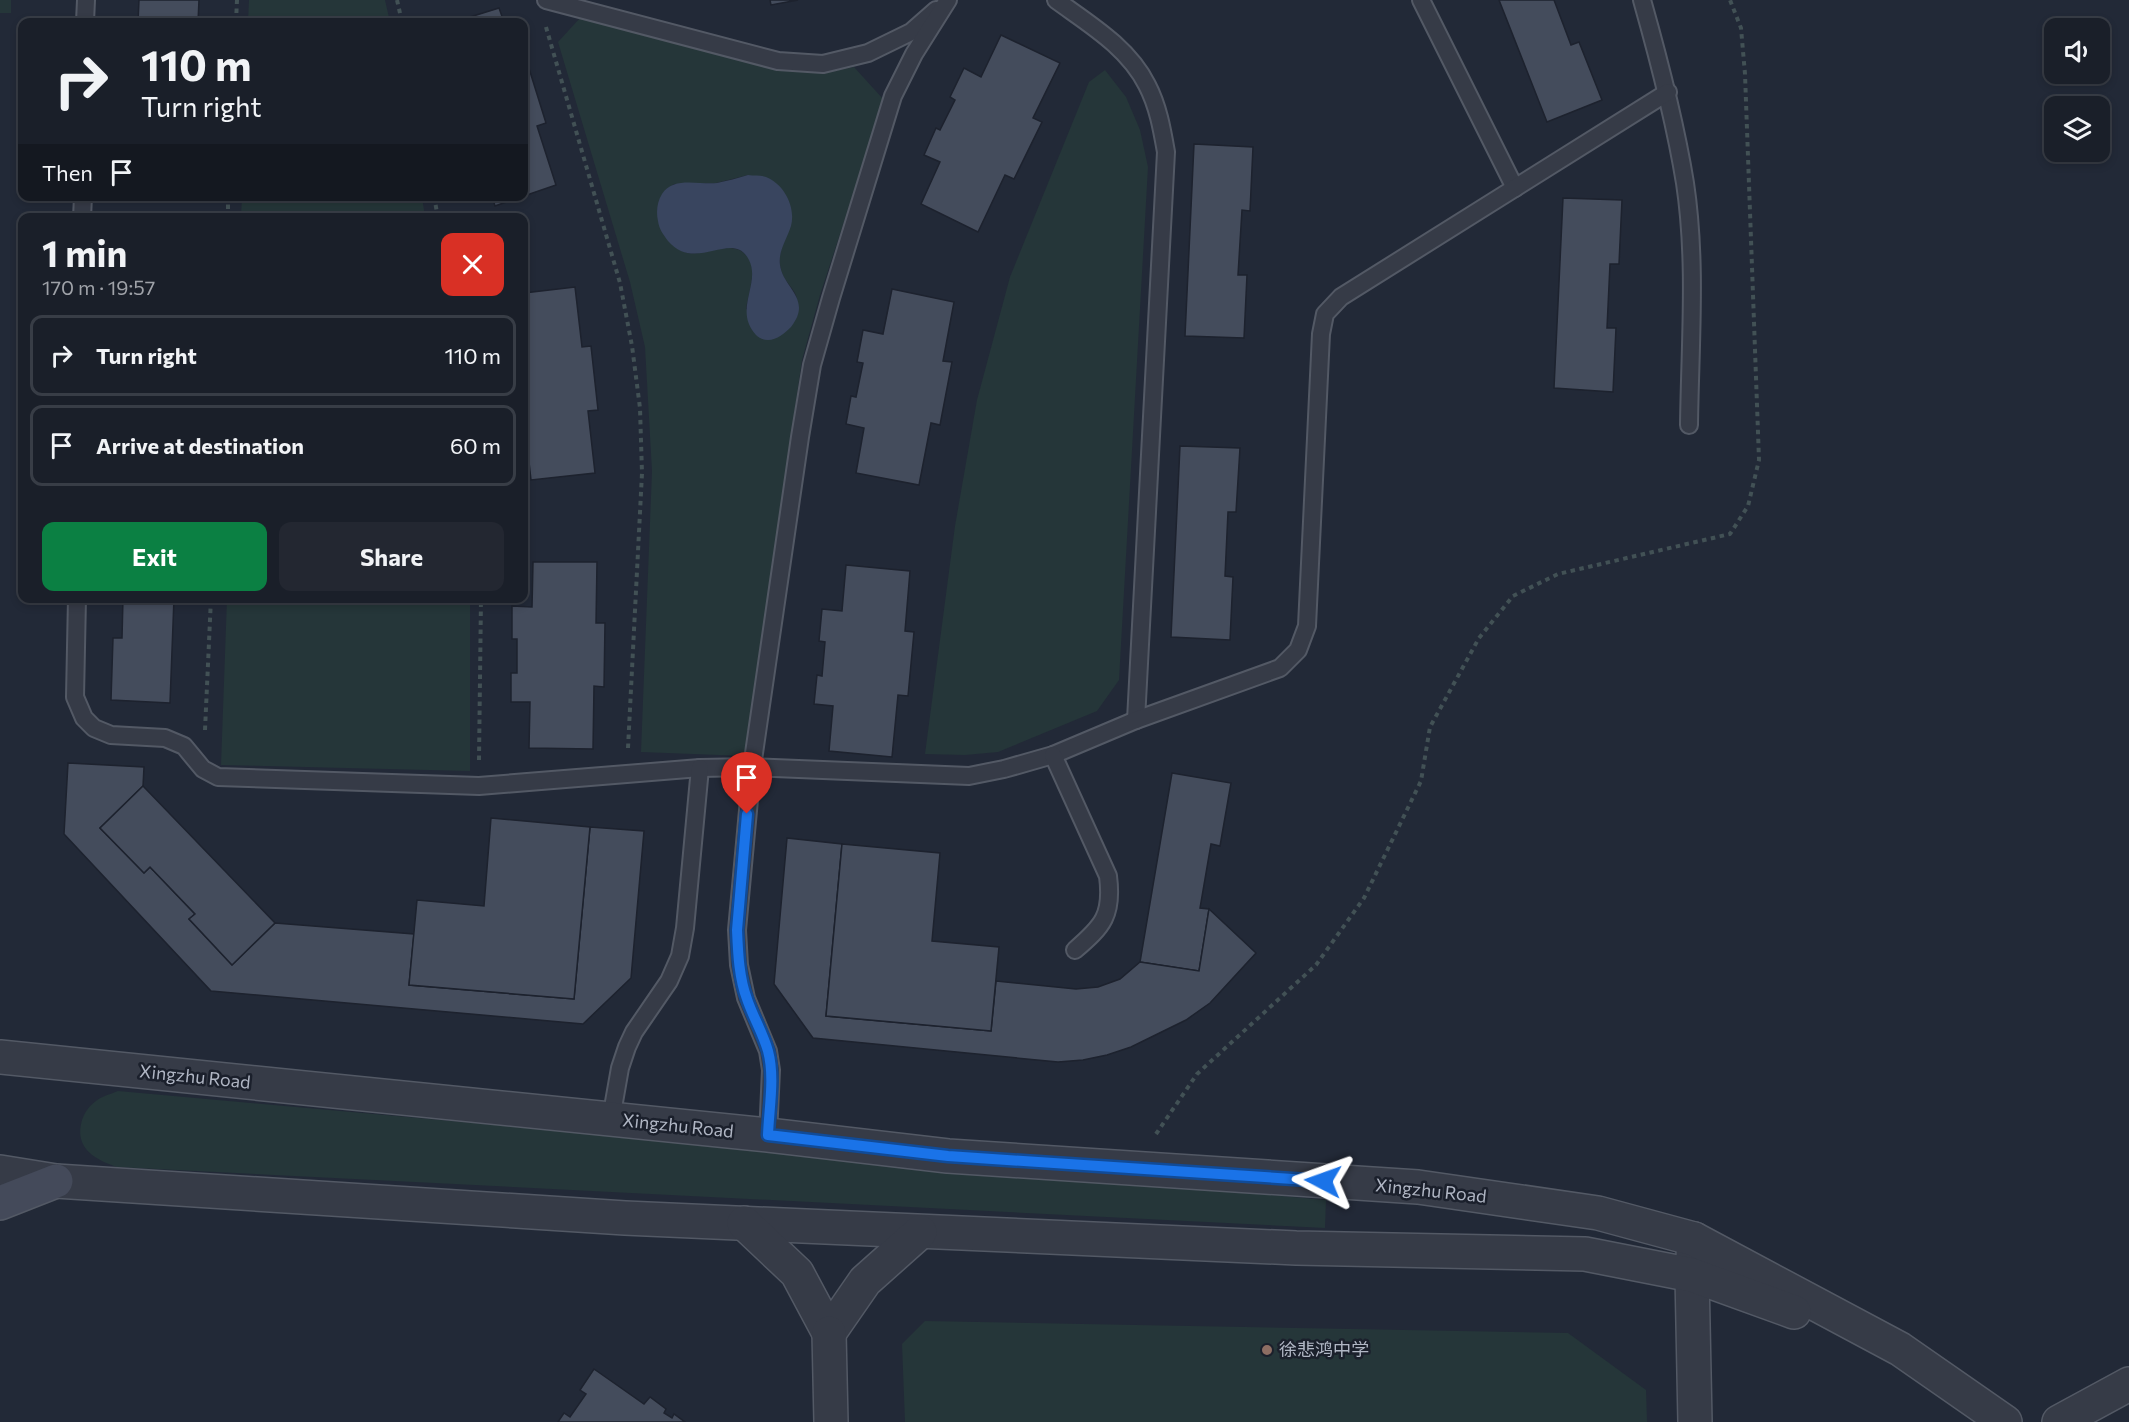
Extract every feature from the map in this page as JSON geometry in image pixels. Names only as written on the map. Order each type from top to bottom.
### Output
[{"type":"main road","points":[[0,1203],[56,1181]]},
{"type":"street","name":"Xingzhu Road","points":[[0,1057],[768,1135],[948,1156],[1418,1187],[1598,1213],[1694,1239],[1900,1350],[2005,1422]]},
{"type":"street","name":"Xingzhu Road","points":[[0,1172],[56,1181],[625,1218],[1296,1248],[1585,1254],[1692,1275],[1900,1350]]},
{"type":"street","points":[[744,1224],[796,1274],[829,1333],[831,1422]]},
{"type":"street","points":[[829,1333],[865,1281],[920,1232]]},
{"type":"street","points":[[1694,1239],[1692,1275],[1695,1422]]},
{"type":"street","points":[[2059,1422],[2129,1384]]},
{"type":"lane","points":[[85,18],[86,0]]},
{"type":"lane","points":[[546,0],[778,61],[823,64],[867,53],[910,32],[948,0]]},
{"type":"lane","points":[[768,1135],[771,1070],[768,1051],[746,998],[739,965],[737,930],[752,767],[812,365],[893,96],[914,54],[948,0]]},
{"type":"lane","points":[[1056,0],[1102,33],[1127,56],[1147,84],[1160,119],[1166,152],[1136,720]]},
{"type":"lane","points":[[1421,0],[1515,188]]},
{"type":"lane","points":[[1642,0],[1668,92],[1685,184],[1692,268],[1689,425]]},
{"type":"lane","points":[[76,603],[75,697],[84,718],[94,728],[111,735],[165,738],[184,746],[203,769],[218,777],[478,786],[700,768],[752,767],[969,776],[1053,755],[1136,720],[1280,668],[1298,650],[1307,626],[1321,334],[1325,314],[1341,297],[1668,92]]},
{"type":"lane","points":[[1053,755],[1108,876],[1110,894],[1106,913],[1096,932],[1075,950]]},
{"type":"lane","points":[[611,1119],[620,1068],[627,1047],[634,1032],[669,981],[680,956],[685,928],[700,768]]},
{"type":"path","points":[[236,18],[237,0]]},
{"type":"path","points":[[398,0],[401,18]]},
{"type":"path","points":[[1132,1168],[1197,1074],[1316,965],[1364,898],[1421,781],[1430,727],[1479,638],[1513,596],[1558,574],[1730,534],[1748,506],[1759,460],[1745,74],[1741,28],[1730,0]]},
{"type":"path","points":[[545,23],[620,283],[632,346],[640,408],[642,473],[627,774]]},
{"type":"path","points":[[203,769],[211,603]]},
{"type":"path","points":[[478,786],[481,603]]},
{"type":"shaded area","points":[[0,0],[11,0],[11,13],[0,13]]},
{"type":"shaded area","points":[[249,0],[385,0],[389,18],[248,18]]},
{"type":"shaded area","points":[[580,18],[774,69],[823,73],[854,67],[884,100],[820,295],[802,360],[745,756],[641,752],[652,471],[645,347],[630,282],[558,42]],"holes":[[[748,175],[791,225],[780,255],[780,265],[782,273],[796,295],[797,310],[794,322],[746,309],[752,270],[749,259],[743,252],[728,248],[688,253],[675,246],[664,232],[658,217],[659,202],[674,184],[716,183]]]},
{"type":"shaded area","points":[[1105,70],[1126,97],[1140,130],[1148,167],[1119,680],[1097,711],[998,752],[965,755],[925,754],[955,526],[977,400],[1010,277],[1089,82]]},
{"type":"shaded area","points":[[242,201],[423,201],[424,213],[241,213]]},
{"type":"shaded area","points":[[227,603],[470,603],[470,771],[221,765]]},
{"type":"shaded area","points":[[118,1091],[1326,1200],[1325,1228],[117,1167],[88,1151],[83,1145],[80,1130],[83,1117],[91,1105]]},
{"type":"shaded area","name":"徐悲鸿中学","points":[[925,1321],[1568,1333],[1646,1390],[1647,1422],[905,1422],[902,1344]]},
{"type":"water","points":[[748,175],[762,176],[772,180],[787,197],[792,211],[791,226],[782,250],[780,265],[782,273],[795,294],[799,309],[791,327],[781,336],[771,340],[758,337],[750,326],[747,307],[752,269],[742,251],[734,248],[702,253],[679,250],[663,234],[657,218],[660,197],[667,188],[673,185],[687,182],[717,183]]},
{"type":"building","points":[[139,0],[199,0],[198,18],[138,18]]},
{"type":"building","points":[[770,0],[798,0],[771,5]]},
{"type":"building","points":[[1499,0],[1554,0],[1571,45],[1579,42],[1602,100],[1547,122]]},
{"type":"building","points":[[499,8],[503,18],[467,18]]},
{"type":"building","points":[[1001,35],[1060,63],[1033,118],[1042,122],[1014,179],[1005,175],[978,232],[921,204],[940,162],[924,155],[936,128],[940,130],[955,100],[950,97],[964,68],[981,77]]},
{"type":"building","points":[[528,65],[546,123],[537,126],[556,185],[528,195]]},
{"type":"building","points":[[1194,144],[1253,147],[1250,211],[1242,210],[1238,275],[1247,275],[1244,338],[1185,336]]},
{"type":"building","points":[[1563,198],[1622,200],[1619,264],[1610,264],[1607,328],[1616,328],[1613,392],[1554,388]]},
{"type":"building","points":[[494,201],[509,201],[495,206]]},
{"type":"building","points":[[575,287],[582,347],[591,346],[598,410],[588,411],[595,473],[531,480],[528,453],[528,293]]},
{"type":"building","points":[[892,289],[954,302],[943,361],[952,362],[940,425],[931,423],[919,485],[856,473],[864,428],[846,424],[851,396],[856,397],[863,363],[857,362],[863,330],[883,334]]},
{"type":"building","points":[[1180,446],[1240,448],[1236,512],[1228,512],[1225,576],[1233,577],[1230,640],[1171,637]]},
{"type":"building","points":[[533,562],[597,562],[596,623],[605,623],[604,687],[594,686],[593,749],[529,748],[530,702],[511,702],[511,673],[517,673],[517,639],[512,639],[512,606],[532,607]]},
{"type":"building","points":[[846,565],[910,571],[905,631],[914,632],[908,696],[898,695],[892,757],[829,751],[833,706],[814,704],[817,675],[822,676],[825,642],[819,641],[822,609],[842,611]]},
{"type":"building","points":[[123,603],[174,603],[170,703],[111,700],[113,638],[122,638]]},
{"type":"building","points":[[68,763],[144,767],[143,786],[100,828],[144,873],[150,867],[195,914],[189,919],[232,965],[275,923],[414,934],[409,985],[574,999],[590,827],[644,831],[631,978],[583,1024],[211,991],[64,834]]},
{"type":"building","points":[[1172,773],[1231,783],[1220,846],[1211,844],[1200,908],[1209,909],[1199,971],[1140,962]]},
{"type":"building","points":[[143,786],[275,923],[232,965],[189,919],[195,914],[150,867],[144,873],[100,828]]},
{"type":"building","points":[[491,818],[590,827],[574,999],[409,985],[417,900],[484,906]]},
{"type":"building","points":[[787,838],[842,844],[826,1016],[991,1031],[996,981],[1076,989],[1098,987],[1120,979],[1140,962],[1199,971],[1209,909],[1256,953],[1210,1003],[1186,1020],[1131,1047],[1083,1060],[1058,1062],[813,1038],[774,984]]},
{"type":"building","points":[[842,844],[940,853],[932,941],[999,947],[991,1031],[826,1016]]},
{"type":"building","points":[[594,1369],[644,1404],[650,1397],[666,1409],[664,1413],[672,1418],[674,1414],[685,1422],[558,1422],[564,1413],[570,1417],[586,1394],[580,1390]]},
{"type":"place","name":"徐悲鸿中学","points":[[1267,1350]]},
{"type":"route","points":[[747,814],[737,930],[739,965],[746,998],[768,1051],[771,1070],[768,1135],[948,1156],[1323,1181]]}]
